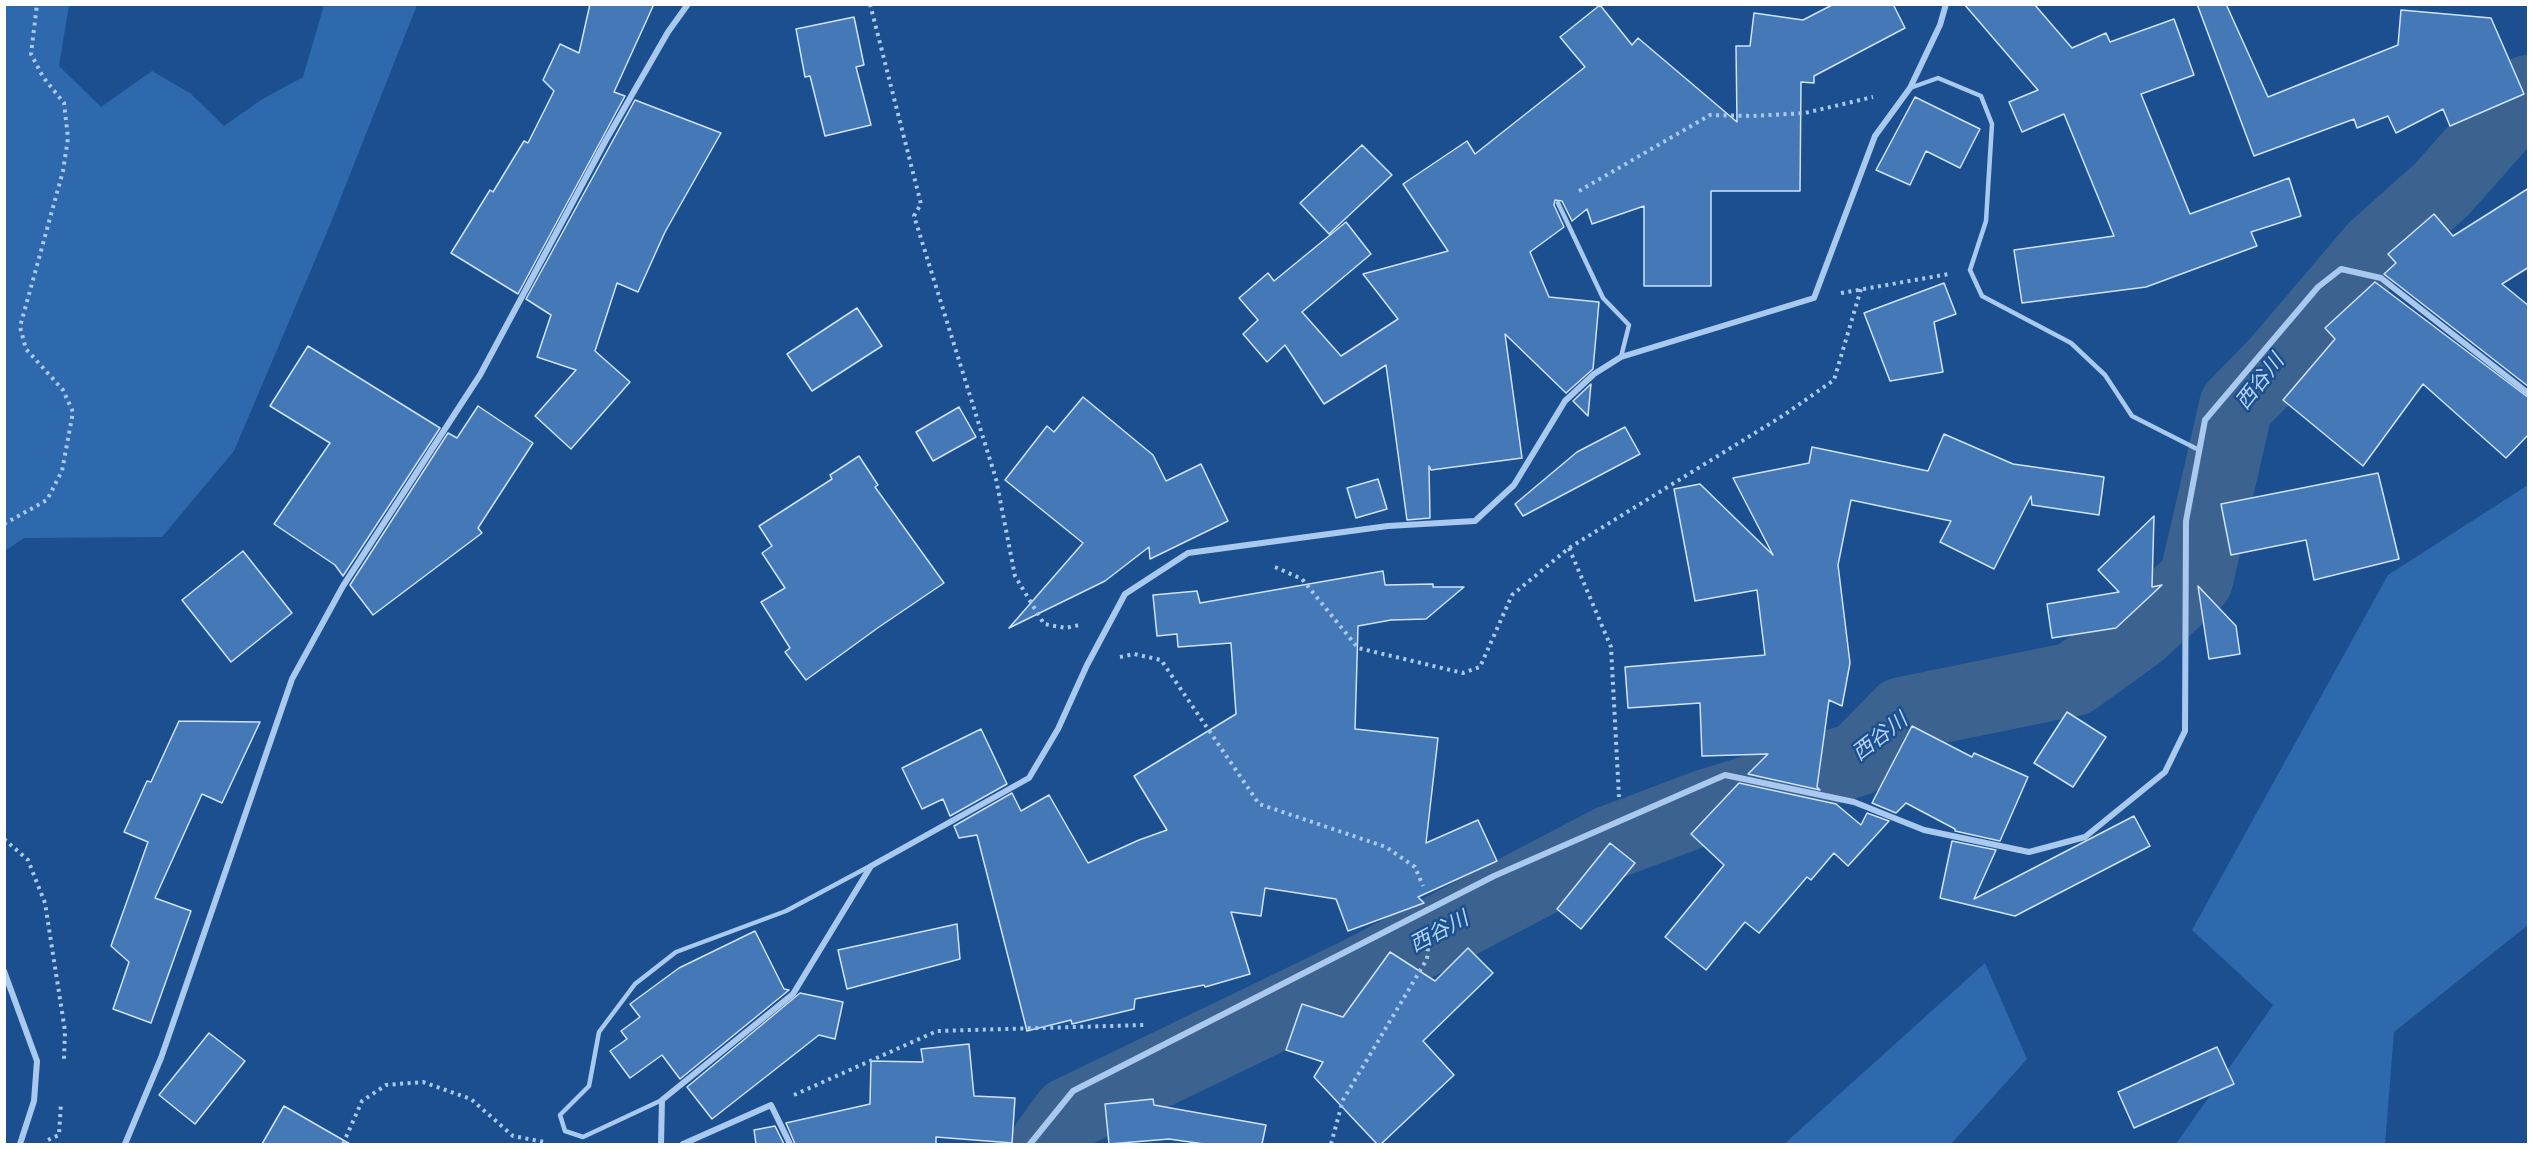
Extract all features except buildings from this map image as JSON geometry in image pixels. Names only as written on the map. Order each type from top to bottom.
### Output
[{"type":"street","points":[[125,1144],[161,1058],[292,679],[343,586],[480,375],[606,140],[668,32],[688,4]]},
{"type":"street","points":[[661,1144],[662,1100],[793,994],[871,866],[1029,778],[1058,729],[1087,665],[1125,594],[1188,554],[1388,526],[1475,521],[1514,485],[1565,401],[1594,374],[1621,357],[1814,298],[1875,136],[1910,88],[1940,25],[1946,4]]},
{"type":"street","points":[[1030,1144],[1073,1091],[1494,876],[1725,775],[1854,802],[1924,830],[2029,852],[2085,837],[2165,772],[2185,732],[2186,521],[2205,420],[2318,287],[2341,269],[2381,278],[2529,393]]},
{"type":"street","points":[[4,971],[37,1061],[34,1101],[20,1144]]},
{"type":"street","points":[[683,1144],[771,1105],[790,1144]]},
{"type":"lane","points":[[1910,88],[1938,78],[1981,96],[1992,124],[1986,221],[1970,270],[1982,296],[2072,343],[2105,375],[2132,416],[2199,450]]},
{"type":"lane","points":[[1558,204],[1603,298],[1629,325],[1621,357]]},
{"type":"lane","points":[[662,1100],[583,1137],[566,1131],[560,1116],[589,1086],[599,1032],[634,984],[676,952],[786,911],[871,866]]},
{"type":"path","points":[[4,524],[47,500],[62,471],[73,412],[63,390],[26,349],[20,327],[63,171],[68,138],[64,103],[43,77],[31,54],[37,4]]},
{"type":"path","points":[[870,4],[921,204],[914,216],[996,479],[1015,576],[1044,624],[1066,628],[1112,617]]},
{"type":"path","points":[[1558,204],[1710,115],[1753,116],[1805,112],[1910,88]]},
{"type":"path","points":[[1814,298],[1970,270]]},
{"type":"path","points":[[1272,566],[1302,579],[1358,648],[1463,673],[1480,667],[1512,595],[1569,548],[1785,415],[1834,380],[1862,289]]},
{"type":"path","points":[[1569,548],[1611,647],[1620,821]]},
{"type":"path","points":[[1087,665],[1134,654],[1161,660],[1259,804],[1386,847],[1415,867],[1432,908],[1427,958],[1343,1100],[1331,1144]]},
{"type":"path","points":[[4,839],[28,860],[45,903],[66,1031],[63,1066]]},
{"type":"path","points":[[771,1105],[937,1031],[1153,1024]]},
{"type":"path","points":[[343,1144],[362,1101],[386,1085],[423,1082],[471,1099],[513,1136],[554,1144]]},
{"type":"path","points":[[44,1141],[59,1135],[61,1100]]},
{"type":"shaded area","points":[[5,4],[69,5],[59,66],[101,107],[152,71],[190,93],[224,126],[261,100],[303,77],[324,5],[417,5],[330,225],[234,451],[162,537],[24,538],[5,551]]},
{"type":"shaded area","points":[[2528,485],[2528,925],[2394,1032],[2385,1144],[2176,1144],[2273,1005],[2192,930],[2388,575]]},
{"type":"shaded area","points":[[1985,963],[2027,1059],[1951,1144],[1784,1144]]},
{"type":"waterway","name":"西谷川","points":[[1047,1144],[1069,1114],[1359,974],[1609,843],[1710,805],[1858,759],[1902,714],[2074,679],[2139,632],[2196,580],[2236,406],[2278,363],[2376,248],[2442,189],[2528,92]]}]
